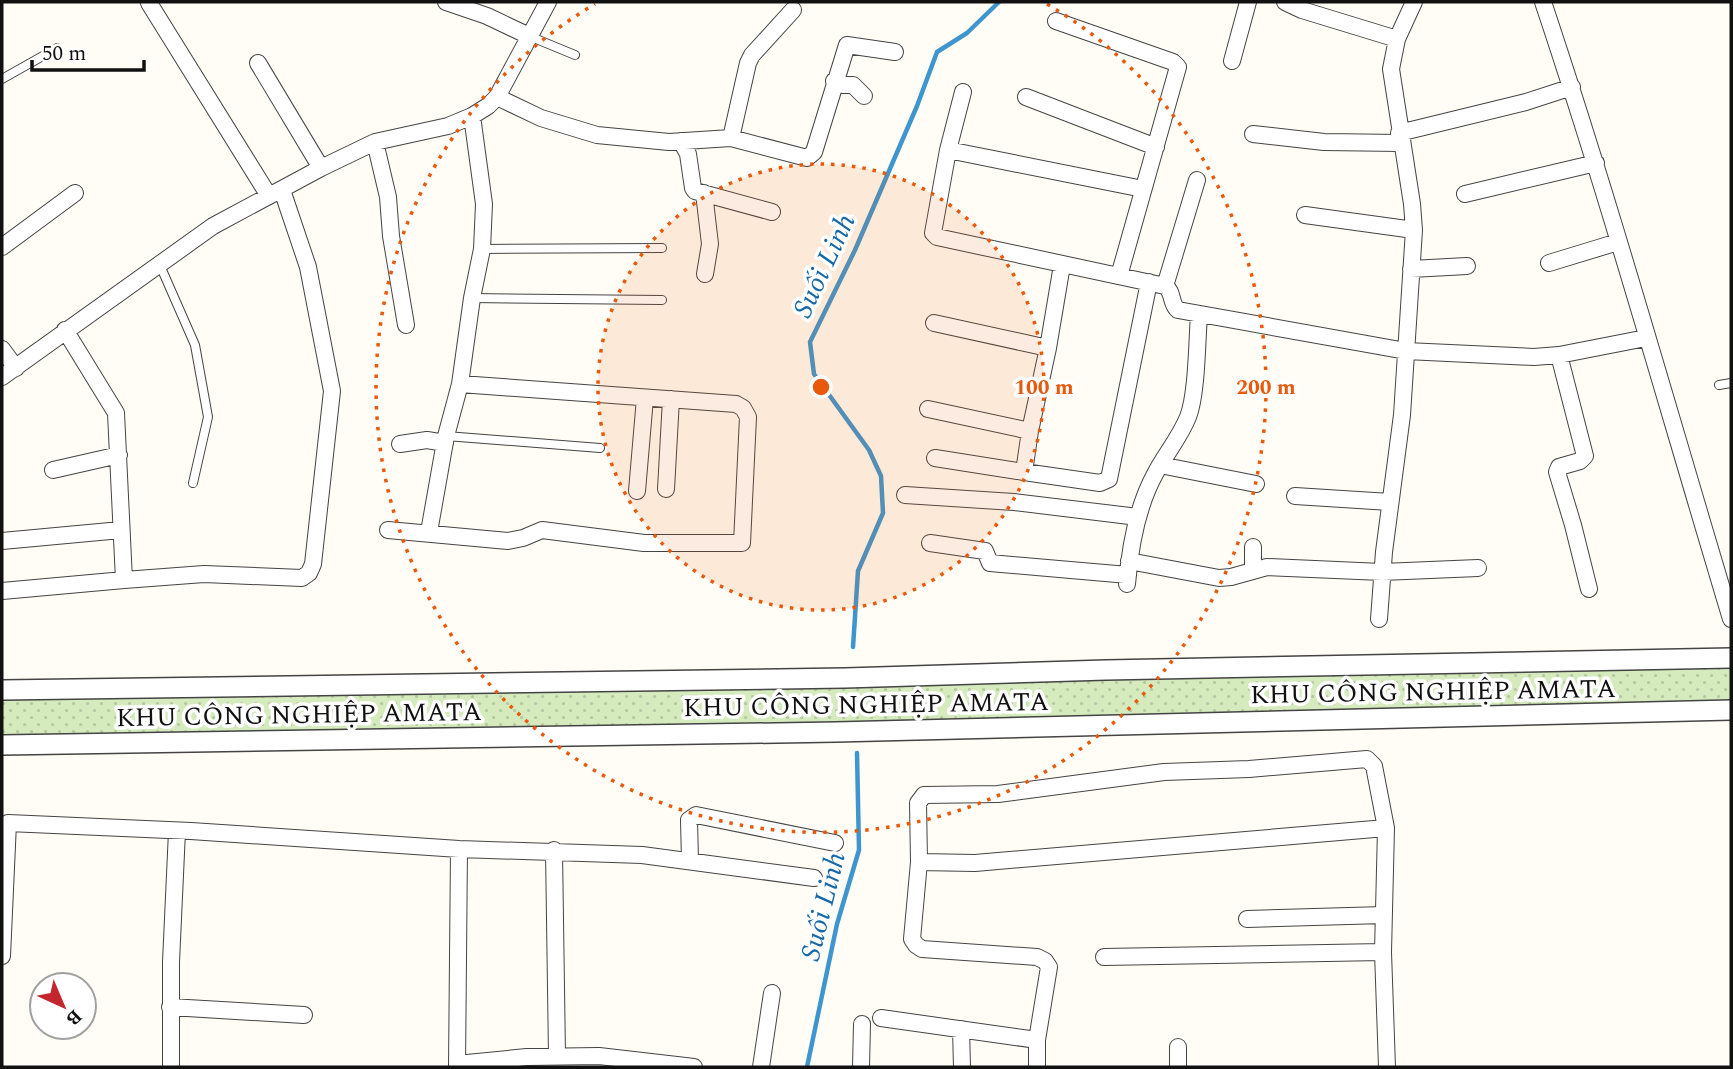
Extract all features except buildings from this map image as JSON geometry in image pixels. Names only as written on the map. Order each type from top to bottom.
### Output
[{"type":"street","points":[[446,2],[487,16],[529,36]]},
{"type":"street","points":[[2,377],[213,226],[321,167],[375,142],[449,126],[472,117],[497,97],[548,2]]},
{"type":"street","points":[[1232,61],[1248,2]]},
{"type":"street","points":[[1285,2],[1303,10],[1397,38]]},
{"type":"street","points":[[1380,620],[1382,572],[1402,415],[1413,230],[1412,204],[1391,69],[1397,38],[1414,2]]},
{"type":"street","points":[[1543,2],[1596,163],[1731,619]]},
{"type":"street","points":[[2,591],[204,574],[302,578],[309,573],[313,564],[332,391],[308,267],[276,193],[149,3]]},
{"type":"street","points":[[731,138],[748,63],[752,55],[793,10]]},
{"type":"street","points":[[1056,21],[1176,64],[1176,75],[1119,276]]},
{"type":"street","points":[[497,97],[541,118],[597,135],[681,141],[731,138],[807,158],[814,152],[847,45],[895,52]]},
{"type":"street","points":[[258,63],[321,167]]},
{"type":"street","points":[[834,81],[853,85],[864,96]]},
{"type":"street","points":[[1252,134],[1324,142],[1400,138],[1572,87]]},
{"type":"street","points":[[963,92],[948,150],[934,236],[1165,286],[1172,295],[1174,307],[1199,314],[1406,351],[1559,355],[1646,338]]},
{"type":"street","points":[[1026,97],[1156,147]]},
{"type":"street","points":[[429,532],[446,439],[460,384],[482,249],[484,204],[472,117]]},
{"type":"street","points":[[681,141],[688,154],[693,188],[704,194],[772,212]]},
{"type":"street","points":[[375,142],[388,197],[391,236],[406,325]]},
{"type":"street","points":[[948,150],[1143,189]]},
{"type":"street","points":[[1465,194],[1596,163]]},
{"type":"street","points":[[1165,286],[1197,180]]},
{"type":"street","points":[[2,247],[75,193]]},
{"type":"street","points":[[704,194],[710,251],[705,274]]},
{"type":"street","points":[[1306,215],[1413,230]]},
{"type":"street","points":[[1549,263],[1618,242]]},
{"type":"street","points":[[1024,472],[1062,265]]},
{"type":"street","points":[[1411,270],[1467,266]]},
{"type":"street","points":[[936,458],[1100,482],[1110,480],[1149,282]]},
{"type":"street","points":[[1128,573],[1138,517],[1146,492],[1188,418],[1199,314]]},
{"type":"street","points":[[934,323],[1048,348]]},
{"type":"street","points":[[65,330],[116,413],[124,580]]},
{"type":"street","points":[[2,349],[16,368]]},
{"type":"street","points":[[1559,355],[1585,456],[1580,461],[1559,467],[1557,472],[1588,589]]},
{"type":"street","points":[[388,530],[508,541],[542,530],[643,543],[742,543],[748,417],[743,408],[736,404],[460,384]]},
{"type":"street","points":[[637,491],[645,398]]},
{"type":"street","points":[[666,489],[671,399]]},
{"type":"street","points":[[928,408],[1030,431]]},
{"type":"street","points":[[400,444],[446,439]]},
{"type":"street","points":[[53,470],[119,455]]},
{"type":"street","points":[[1160,465],[1256,484]]},
{"type":"street","points":[[1351,490],[1390,498]]},
{"type":"street","points":[[905,495],[1014,502],[1138,517]]},
{"type":"street","points":[[1296,496],[1390,498]]},
{"type":"street","points":[[2,541],[121,530]]},
{"type":"street","points":[[930,543],[985,551],[990,563],[1219,578],[1267,567],[1382,572],[1478,568]]},
{"type":"street","points":[[1253,547],[1253,570]]},
{"type":"street","name":"KHU CÔNG NGHIỆP AMATA","points":[[2,690],[832,678],[1731,657]]},
{"type":"street","name":"KHU CÔNG NGHIỆP AMATA","points":[[2,745],[835,732],[1731,710]]},
{"type":"street","points":[[1037,1067],[1037,1040],[1049,967],[1045,961],[1037,957],[922,949],[912,939],[919,862],[918,803],[924,795],[998,794],[1164,772],[1248,769],[1367,759],[1374,766],[1386,828],[1383,952],[1387,1067]]},
{"type":"street","points":[[690,861],[688,820],[696,815],[835,843]]},
{"type":"street","points":[[2,956],[5,823],[459,849],[554,850],[642,855],[814,878]]},
{"type":"street","points":[[919,862],[975,863],[1386,828]]},
{"type":"street","points":[[171,1067],[170,1007],[177,831]]},
{"type":"street","points":[[459,849],[457,1066],[557,1056],[599,1056],[694,1067]]},
{"type":"street","points":[[554,850],[557,1056]]},
{"type":"street","points":[[1247,919],[1384,915]]},
{"type":"street","points":[[1104,957],[1383,952]]},
{"type":"street","points":[[761,1067],[772,993]]},
{"type":"street","points":[[170,1007],[304,1015]]},
{"type":"street","points":[[881,1018],[1037,1040]]},
{"type":"street","points":[[861,1067],[862,1024]]},
{"type":"street","points":[[961,1029],[961,1067]]},
{"type":"street","points":[[1178,1047],[1178,1067]]},
{"type":"lane","points":[[529,36],[575,55]]},
{"type":"lane","points":[[2,79],[57,48]]},
{"type":"lane","points":[[482,249],[662,248]]},
{"type":"lane","points":[[159,263],[195,345],[208,417],[193,483]]},
{"type":"lane","points":[[472,298],[662,300]]},
{"type":"lane","points":[[1719,385],[1731,383]]},
{"type":"lane","points":[[446,439],[600,448]]},
{"type":"green space","points":[[1731,666],[1731,702],[863,722],[2,737],[2,698]]},
{"type":"waterway","name":"Suối Linh","points":[[853,647],[858,571],[883,513],[881,476],[869,450],[814,374],[810,342],[855,250],[917,106],[937,52],[967,33],[999,2]]},
{"type":"waterway","name":"Suối Linh","points":[[807,1067],[837,924],[859,850],[857,753]]}]
